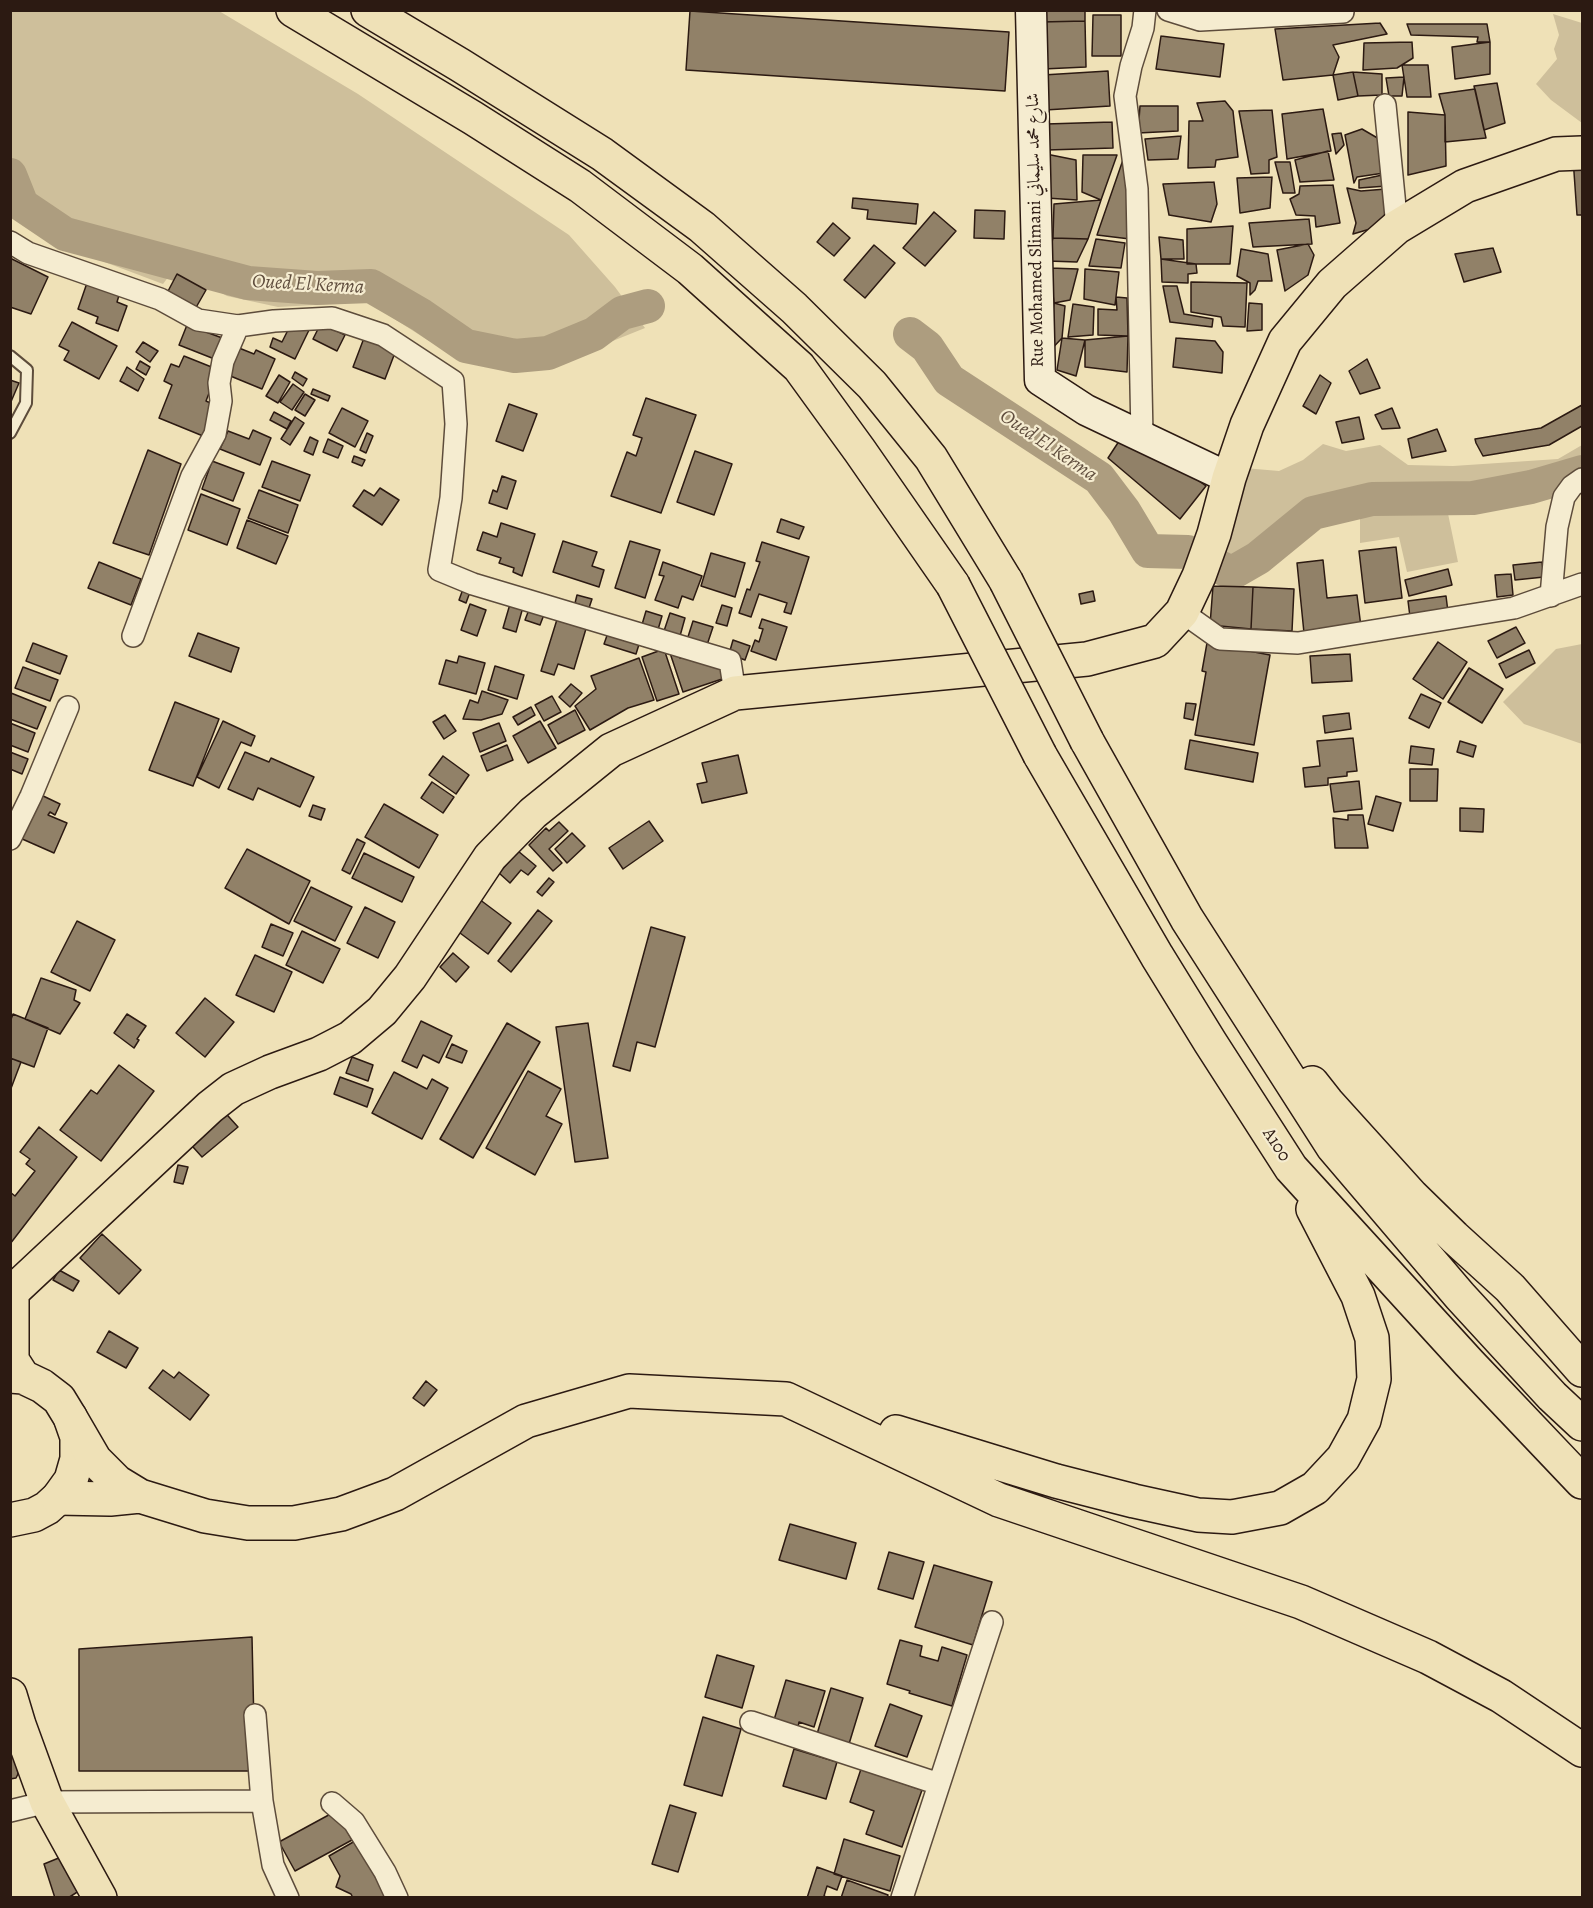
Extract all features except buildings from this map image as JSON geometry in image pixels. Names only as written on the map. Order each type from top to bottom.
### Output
[{"type":"main road","name":"A100","points":[[293,10],[473,118],[580,186],[690,269],[799,367],[953,585],[1040,755],[1163,966],[1291,1168],[1469,1363],[1582,1482]]},
{"type":"main road","points":[[368,10],[602,154],[702,227],[794,308],[872,385],[931,458],[1006,581],[1088,741],[1187,919],[1332,1147],[1460,1296],[1552,1396],[1582,1424]]},
{"type":"main road","points":[[1291,1168],[1358,1296],[1372,1338],[1374,1379],[1364,1420],[1343,1458],[1315,1488],[1280,1508],[1232,1517],[1198,1515],[1056,1481],[786,1399],[629,1391],[526,1421],[395,1494],[341,1514],[294,1523],[248,1523],[206,1516],[140,1496],[117,1482],[95,1460],[59,1399],[42,1386],[17,1377],[12,1360],[11,1294],[202,1115],[233,1089],[319,1054],[350,1038],[382,1011],[410,977],[490,857],[533,813],[611,750],[735,693],[1087,659],[1155,641],[1182,612],[1199,576],[1247,425],[1286,340],[1332,284],[1397,227],[1465,186],[1556,154],[1582,153]]},
{"type":"main road","points":[[1187,919],[1327,1102],[1412,1196],[1509,1288],[1582,1370]]},
{"type":"main road","points":[[786,1399],[999,1500],[1301,1602],[1428,1657],[1501,1696],[1582,1750]]},
{"type":"main road","points":[[28,1516],[70,1480],[77,1459],[77,1437],[70,1416]]},
{"type":"main road","points":[[28,1516],[110,1498],[140,1496]]},
{"type":"main road","points":[[13,1715],[47,1802],[100,1898]]},
{"type":"street","name":"Rue Mohamed Slimani شارع محمد سليماني","points":[[1031,10],[1040,380],[1086,410],[1229,478]]},
{"type":"street","points":[[1142,436],[1137,189],[1125,96],[1131,66],[1143,28],[1145,10]]},
{"type":"street","points":[[1168,10],[1200,20],[1343,12],[1343,10]]},
{"type":"street","points":[[1385,105],[1397,227]]},
{"type":"street","points":[[10,242],[28,253],[160,299],[198,320],[238,326],[274,321],[332,318],[383,335],[453,381],[456,424],[452,488],[439,570],[473,584],[730,661],[735,693]]},
{"type":"street","points":[[133,636],[192,477],[215,434],[221,401],[219,383],[223,361],[238,326]]},
{"type":"street","points":[[1551,596],[1557,527],[1564,496],[1582,479]]},
{"type":"street","points":[[1182,612],[1220,639],[1298,643],[1514,608],[1582,584]]},
{"type":"street","points":[[10,839],[32,796],[68,707]]},
{"type":"street","points":[[902,1898],[992,1622]]},
{"type":"street","points":[[255,1715],[262,1801],[273,1865],[288,1898]]},
{"type":"street","points":[[752,1722],[939,1784]]},
{"type":"street","points":[[12,1812],[47,1802],[262,1801]]},
{"type":"street","points":[[332,1803],[354,1822],[397,1898]]},
{"type":"lane","points":[[10,356],[27,370],[26,403],[10,433]]},
{"type":"shaded area","points":[[10,11],[219,11],[358,94],[569,235],[615,287],[645,328],[568,359],[487,363],[429,341],[368,302],[278,307],[227,296],[175,268],[163,284],[62,246],[13,211],[11,206]]},
{"type":"shaded area","points":[[1553,14],[1582,23],[1582,123],[1551,100],[1536,84],[1557,59],[1554,49],[1559,35]]},
{"type":"shaded area","points":[[1323,444],[1346,451],[1380,445],[1408,465],[1453,466],[1558,459],[1582,445],[1582,471],[1466,489],[1364,493],[1290,513],[1259,547],[1232,562],[1218,561],[1244,468],[1279,471],[1303,460]]},
{"type":"shaded area","points":[[1446,504],[1458,562],[1407,572],[1399,537],[1360,543],[1360,511],[1379,507]]},
{"type":"shaded area","points":[[1582,644],[1582,744],[1524,724],[1503,702],[1556,649]]},
{"type":"waterway","name":"Oued El Kerma","points":[[10,175],[22,205],[65,234],[248,283],[317,288],[371,286],[421,315],[466,346],[515,356],[548,353],[594,334],[622,313],[648,306]]},
{"type":"waterway","name":"Oued El Kerma","points":[[910,334],[927,347],[949,380],[1099,478],[1124,511],[1148,551],[1188,552],[1232,573],[1258,558],[1313,513],[1372,499],[1473,498],[1531,487],[1582,472]]}]
